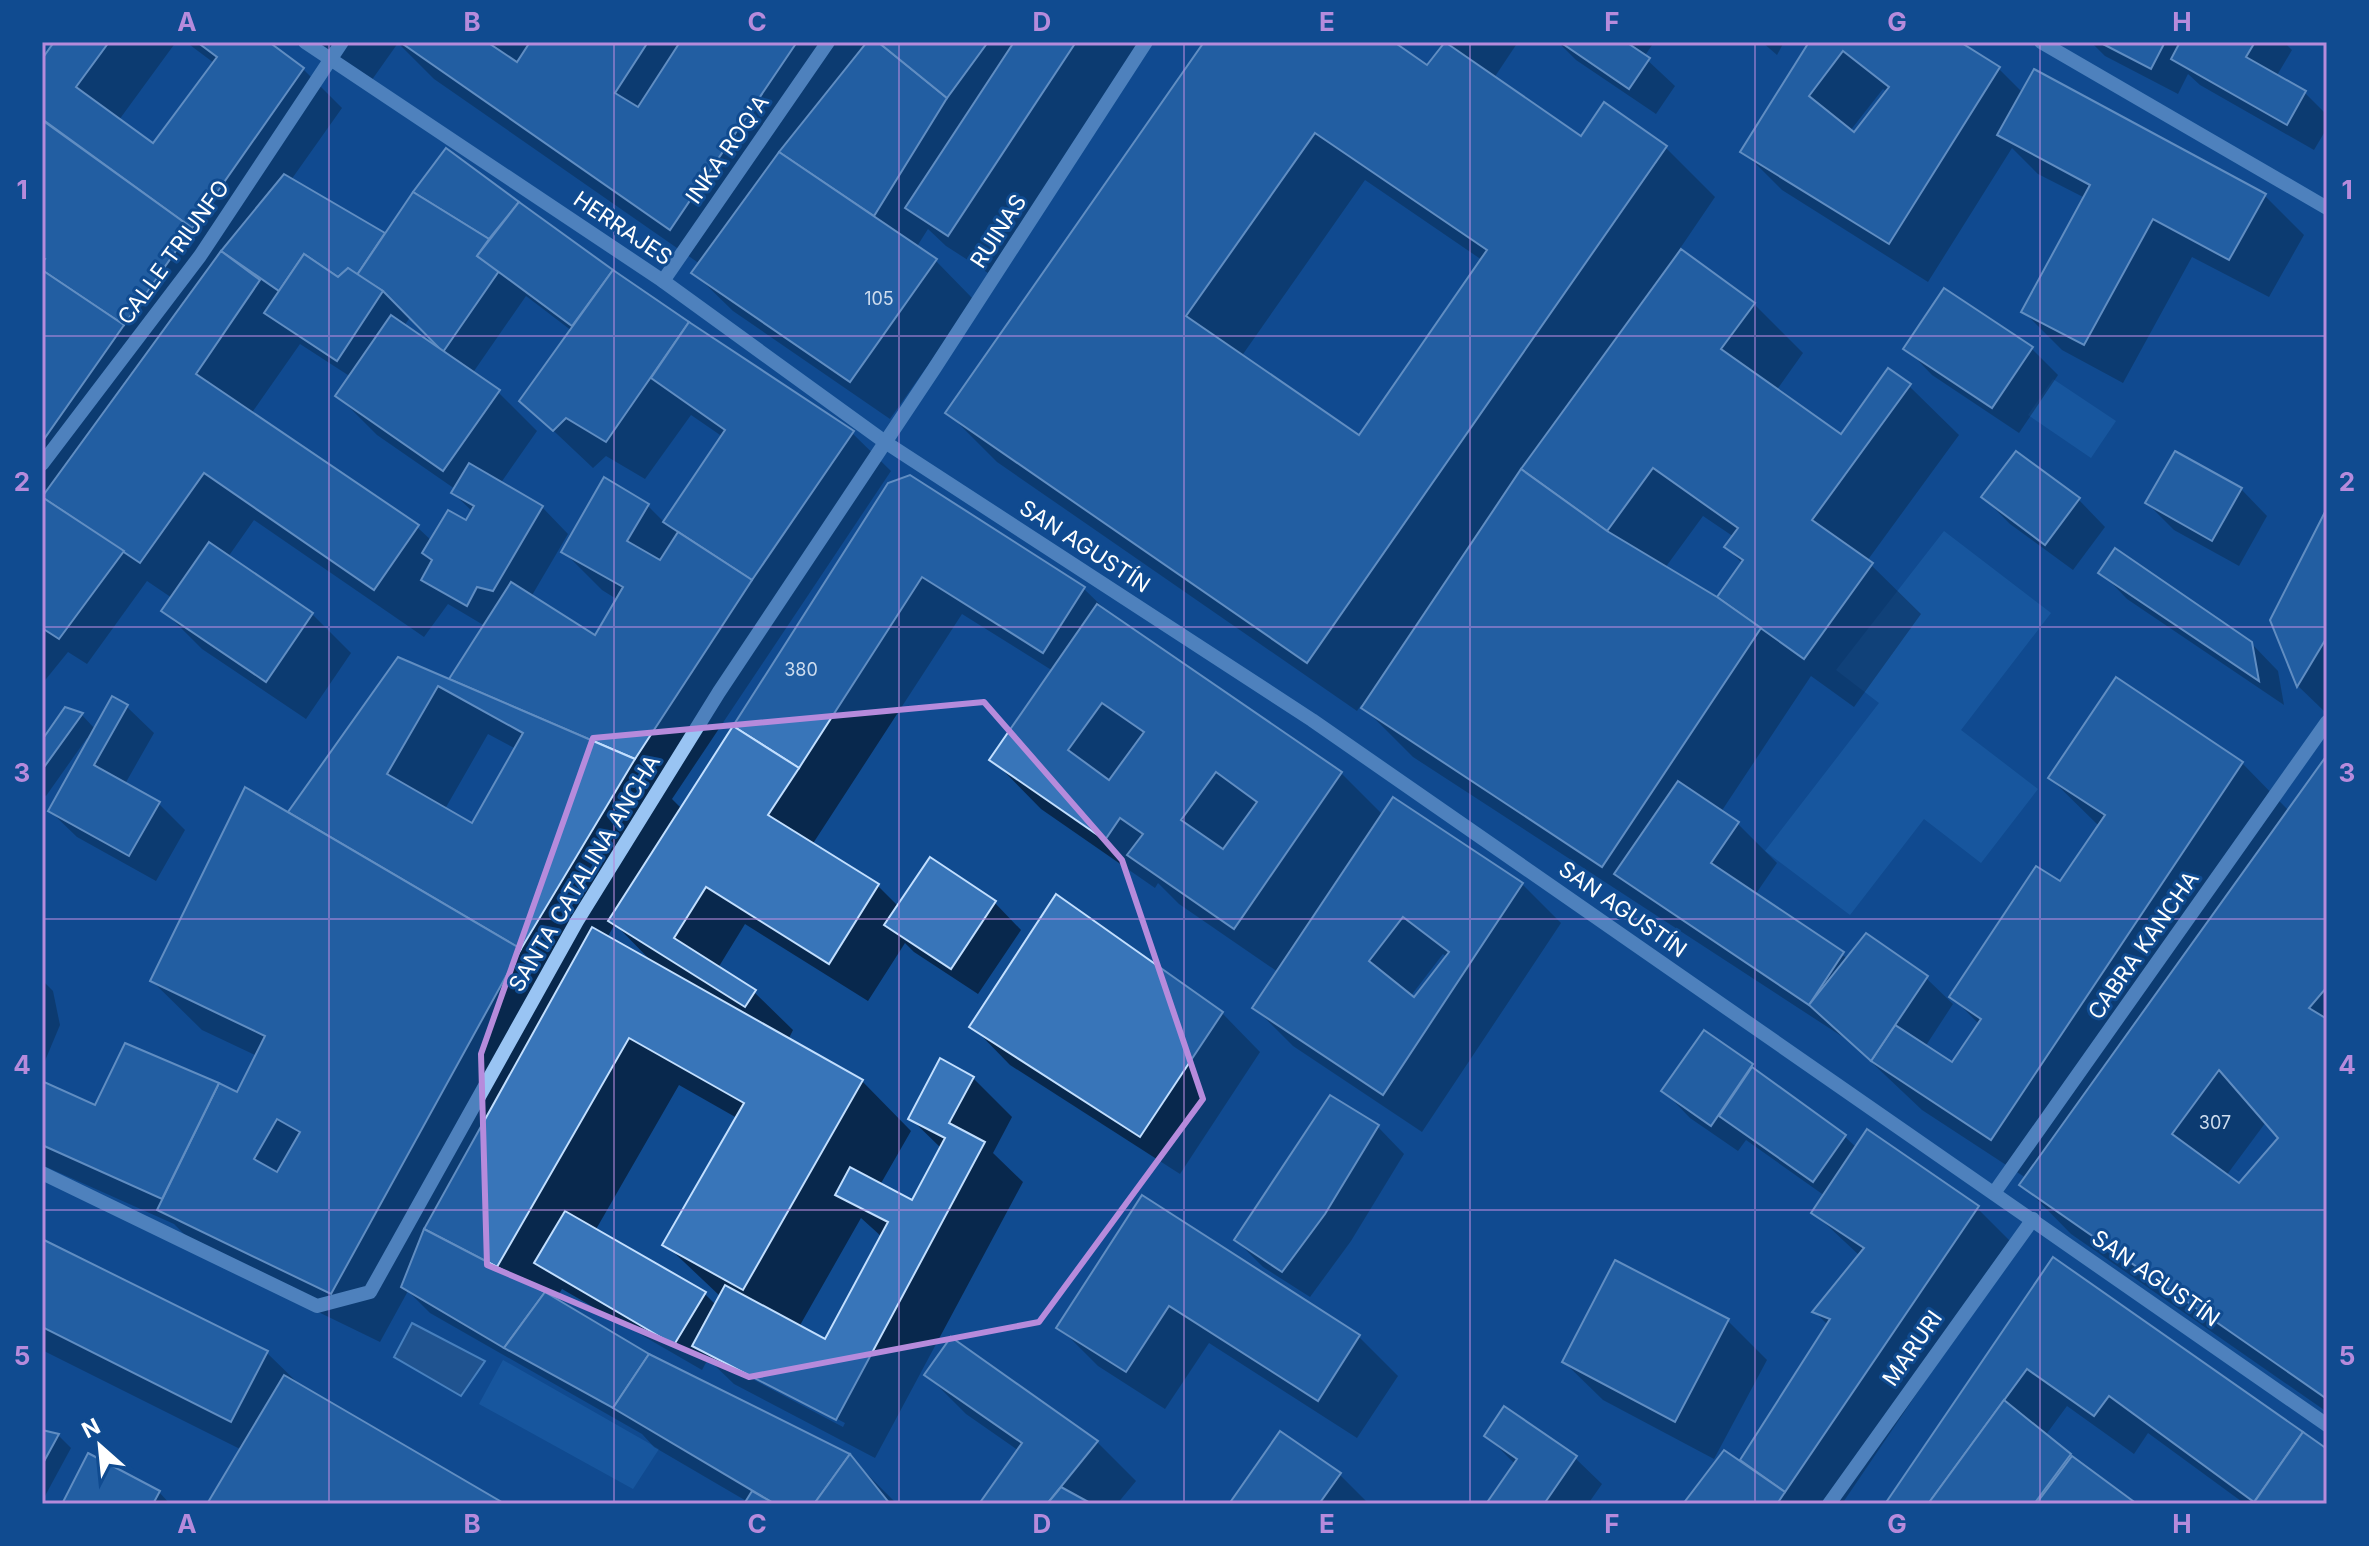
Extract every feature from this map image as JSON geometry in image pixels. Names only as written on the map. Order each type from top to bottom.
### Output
[{"type":"street","name":"HERRAJES","points":[[305,42],[663,281],[885,442]]},
{"type":"street","name":"CALLE TRIUNFO","points":[[42,464],[200,256],[342,42]]},
{"type":"street","name":"INKA ROQ'A","points":[[663,281],[828,42]]},
{"type":"street","name":"RUINAS","points":[[885,442],[1146,42]]},
{"type":"street","points":[[2041,42],[2327,208]]},
{"type":"street","name":"SAN AGUSTÍN","points":[[885,442],[1312,720],[2327,1425]]},
{"type":"street","name":"SANTA CATALINA ANCHA","points":[[42,1173],[317,1306],[370,1292],[577,921],[719,692],[885,442]]},
{"type":"street","name":"CABRA KANCHA","points":[[1994,1193],[2327,722]]},
{"type":"street","name":"MARURI","points":[[1829,1504],[2033,1219]]},
{"type":"highlighted area","points":[[984,702],[1122,860],[1203,1099],[1039,1322],[749,1377],[487,1265],[481,1054],[593,738]]},
{"type":"shaded area","points":[[2053,379],[2116,421],[2091,458],[2028,415]]},
{"type":"shaded area","points":[[1944,531],[2051,613],[1961,730],[2038,789],[1981,863],[1924,819],[1850,915],[1765,851],[1879,703],[1836,670]]},
{"type":"shaded area","points":[[412,1323],[485,1361],[461,1396],[394,1357]]},
{"type":"shaded area","points":[[503,1360],[659,1449],[633,1489],[479,1404]]},
{"type":"building","points":[[54,42],[109,42],[76,87],[153,143],[217,57],[197,42],[269,42],[304,68],[192,228],[42,119],[42,59]]},
{"type":"building","points":[[400,42],[487,42],[517,62],[530,42],[648,42],[615,93],[638,107],[680,42],[797,42],[670,230]]},
{"type":"building","points":[[867,42],[878,42],[947,98],[874,216],[779,152]]},
{"type":"building","points":[[878,42],[988,42],[947,98]]},
{"type":"building","points":[[1014,42],[1076,42],[948,236],[905,208]]},
{"type":"building","points":[[1204,42],[1394,42],[1427,65],[1445,42],[1581,136],[1604,102],[1667,146],[1307,663],[945,413]],"holes":[[[1315,133],[1487,250],[1359,435],[1186,316]]]},
{"type":"building","points":[[1560,42],[1626,42],[1650,58],[1629,89]]},
{"type":"building","points":[[1809,42],[1960,42],[2000,67],[1889,244],[1740,152]],"holes":[[[1843,51],[1889,87],[1854,132],[1809,96]]]},
{"type":"building","points":[[2099,42],[2165,42],[2151,69]]},
{"type":"building","points":[[2180,42],[2255,42],[2246,57],[2306,91],[2287,125],[2171,59]]},
{"type":"building","points":[[2034,69],[2266,194],[2229,260],[2153,219],[2084,345],[2021,312],[2090,185],[1997,135]]},
{"type":"building","points":[[42,120],[192,228],[124,325],[42,270],[45,259],[42,257]]},
{"type":"building","points":[[446,148],[519,202],[489,239],[413,192]]},
{"type":"building","points":[[779,152],[937,259],[850,382],[691,273]]},
{"type":"building","points":[[284,174],[385,233],[357,275],[348,268],[338,277],[304,254],[279,291],[221,251]]},
{"type":"building","points":[[413,192],[489,239],[477,256],[499,271],[443,352],[383,291],[357,275]]},
{"type":"building","points":[[519,202],[613,270],[572,326],[477,256]]},
{"type":"building","points":[[1681,249],[1755,303],[1721,349],[1841,434],[1888,368],[1911,384],[1812,520],[1873,563],[1804,659],[1717,597],[1743,560],[1724,547],[1738,528],[1653,468],[1607,531],[1521,469]]},
{"type":"building","points":[[221,251],[260,280],[196,374],[419,525],[374,590],[204,473],[140,563],[42,497]]},
{"type":"building","points":[[304,254],[338,277],[348,268],[383,291],[337,361],[264,313]]},
{"type":"building","points":[[42,270],[124,325],[42,442]]},
{"type":"building","points":[[613,270],[689,322],[606,442],[566,418],[553,431],[519,401]]},
{"type":"building","points":[[1944,288],[2033,347],[1992,408],[1903,349]]},
{"type":"building","points":[[391,315],[500,390],[443,471],[335,396]]},
{"type":"building","points":[[689,322],[854,431],[752,580],[663,522],[725,430],[651,378]]},
{"type":"building","points":[[2016,451],[2080,498],[2045,545],[1981,497]]},
{"type":"building","points":[[2175,451],[2242,488],[2212,541],[2145,503]]},
{"type":"building","points":[[469,463],[543,506],[493,591],[477,587],[467,606],[421,580],[432,560],[422,553],[448,510],[466,520],[474,506],[451,493]]},
{"type":"building","points":[[1521,469],[1607,531],[1717,597],[1761,628],[1602,867],[1361,708]]},
{"type":"building","points":[[910,475],[1085,587],[1043,653],[922,577],[799,768],[733,726],[888,483]]},
{"type":"building","points":[[604,477],[649,504],[627,541],[660,560],[678,532],[752,580],[635,759],[449,679],[511,582],[595,635],[623,587],[561,552]]},
{"type":"building","points":[[42,497],[124,551],[59,639],[42,628]]},
{"type":"building","points":[[2327,508],[2327,637],[2297,687],[2270,620]]},
{"type":"building","points":[[209,542],[313,613],[266,682],[161,611]]},
{"type":"building","points":[[2115,548],[2252,642],[2259,681],[2098,573]]},
{"type":"building","points":[[1097,604],[1342,772],[1234,929],[1127,855],[1143,834],[1120,818],[1105,840],[989,760]],"holes":[[[1102,703],[1144,732],[1109,780],[1068,750]],[[1216,772],[1257,802],[1223,849],[1181,820]]]},
{"type":"building","points":[[398,657],[635,759],[521,949],[288,812]],"holes":[[[438,686],[523,733],[472,823],[387,774]]]},
{"type":"building","points":[[2116,677],[2243,762],[1991,1140],[1871,1061],[1895,1025],[1952,1062],[1981,1019],[1949,997],[2036,866],[2060,881],[2105,815],[2048,778]]},
{"type":"building","points":[[112,696],[128,705],[94,765],[160,802],[129,856],[48,811]]},
{"type":"building","points":[[65,707],[83,713],[42,770],[42,740]]},
{"type":"building","points":[[733,726],[799,768],[768,815],[879,884],[829,964],[706,887],[674,938],[756,990],[745,1007],[608,921]]},
{"type":"building","points":[[2327,755],[2327,987],[2309,1008],[2327,1019],[2327,1399],[2019,1185]],"holes":[[[2219,1070],[2278,1138],[2239,1183],[2172,1134]]]},
{"type":"building","points":[[1678,781],[1739,822],[1711,863],[1844,952],[1809,1005],[1614,874]]},
{"type":"building","points":[[245,787],[521,949],[331,1294],[157,1210],[219,1083],[237,1092],[265,1036],[150,981]],"holes":[[[277,1119],[300,1132],[277,1172],[254,1159]]]},
{"type":"building","points":[[1393,797],[1523,883],[1383,1095],[1252,1008]],"holes":[[[1403,917],[1449,952],[1414,997],[1369,961]]]},
{"type":"building","points":[[930,857],[996,901],[951,969],[884,925]]},
{"type":"building","points":[[1056,894],[1223,1012],[1140,1137],[969,1027]]},
{"type":"building","points":[[592,927],[863,1080],[743,1290],[662,1245],[744,1103],[629,1038],[497,1267],[424,1229]]},
{"type":"building","points":[[1866,933],[1928,976],[1871,1061],[1809,1005]]},
{"type":"building","points":[[1704,1030],[1753,1064],[1711,1126],[1661,1091]]},
{"type":"building","points":[[125,1043],[219,1083],[162,1199],[42,1145],[42,1081],[95,1105]]},
{"type":"building","points":[[940,1058],[974,1077],[949,1123],[985,1142],[836,1420],[692,1346],[725,1285],[825,1339],[888,1222],[835,1195],[850,1167],[912,1200],[945,1138],[908,1119]]},
{"type":"building","points":[[1752,1067],[1846,1135],[1813,1182],[1719,1116]]},
{"type":"building","points":[[1330,1095],[1379,1125],[1325,1214],[1282,1272],[1234,1240]]},
{"type":"building","points":[[1867,1129],[1979,1206],[1785,1492],[1740,1460],[1830,1319],[1812,1312],[1864,1248],[1811,1213]]},
{"type":"building","points":[[1142,1195],[1360,1335],[1318,1401],[1169,1306],[1126,1372],[1056,1328]]},
{"type":"building","points":[[565,1211],[706,1292],[674,1345],[534,1263]]},
{"type":"building","points":[[424,1229],[545,1292],[504,1348],[401,1287]]},
{"type":"building","points":[[42,1239],[268,1351],[231,1422],[42,1327]]},
{"type":"building","points":[[2053,1257],[2303,1432],[2254,1502],[2109,1396],[2094,1416],[2027,1369],[1928,1504],[1885,1504]]},
{"type":"building","points":[[1615,1260],[1729,1319],[1675,1422],[1562,1362]]},
{"type":"building","points":[[545,1292],[649,1354],[613,1408],[504,1348]]},
{"type":"building","points":[[951,1337],[1098,1441],[1047,1504],[979,1504],[1022,1443],[924,1375]]},
{"type":"building","points":[[649,1354],[850,1454],[814,1504],[775,1504],[613,1408]]},
{"type":"building","points":[[284,1375],[363,1421],[505,1504],[207,1504]]},
{"type":"building","points":[[2004,1400],[2071,1454],[2034,1504],[1928,1504]]},
{"type":"building","points":[[1504,1406],[1577,1456],[1544,1504],[1486,1504],[1517,1459],[1484,1436]]},
{"type":"building","points":[[42,1430],[59,1434],[42,1465]]},
{"type":"building","points":[[1280,1431],[1341,1473],[1319,1504],[1229,1504]]},
{"type":"building","points":[[2303,1432],[2327,1449],[2327,1504],[2253,1504]]},
{"type":"building","points":[[1724,1450],[1785,1492],[1777,1504],[1683,1504]]},
{"type":"building","points":[[88,1453],[160,1491],[153,1504],[62,1504]]},
{"type":"building","points":[[850,1454],[890,1504],[814,1504]]},
{"type":"building","points":[[2072,1456],[2137,1504],[2036,1504]]},
{"type":"building","points":[[1061,1487],[1092,1504],[1047,1504]]},
{"type":"building","points":[[752,1491],[775,1504],[744,1504]]}]
